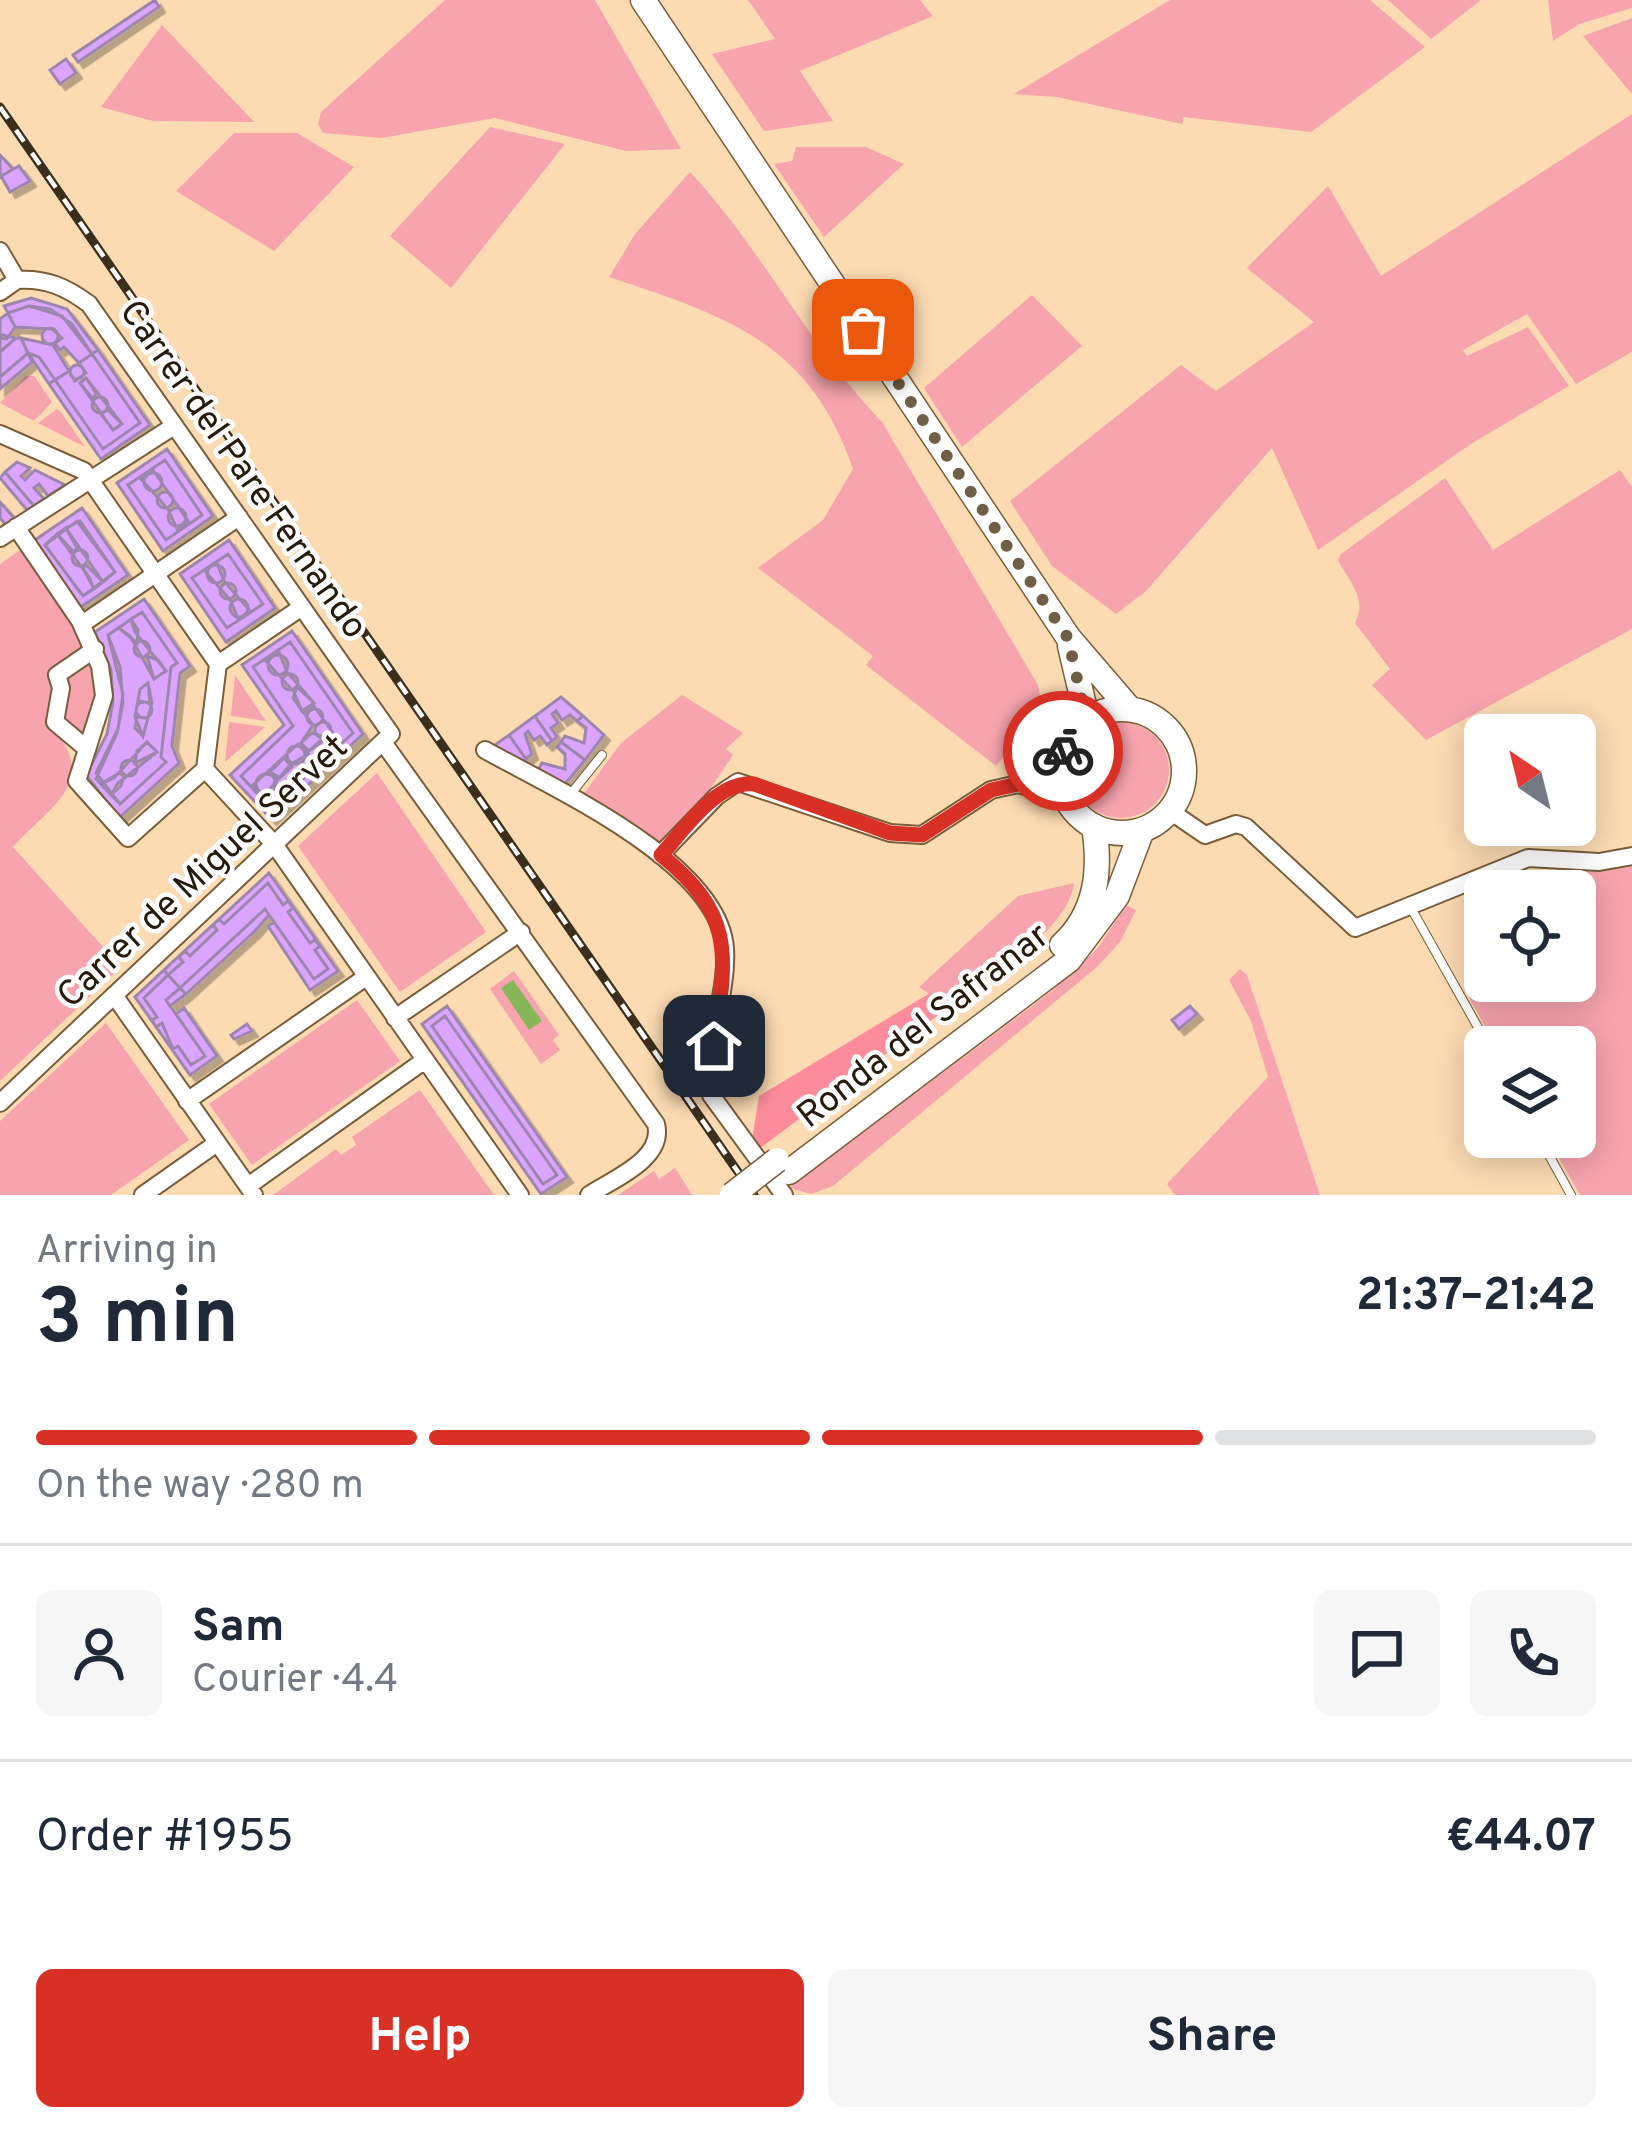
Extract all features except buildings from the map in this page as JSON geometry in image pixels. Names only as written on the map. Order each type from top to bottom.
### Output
[{"type":"street","points":[[643,0],[1068,638],[1129,708],[1162,722],[1182,751],[1184,782],[1170,811],[1142,830],[1126,833],[1094,826],[1066,798],[1018,784]]},
{"type":"street","points":[[0,251],[17,280],[0,292]]},
{"type":"street","name":"Carrer del Pare Fernando","points":[[17,280],[38,279],[68,288],[89,304],[656,1124],[659,1136],[653,1152],[589,1195]]},
{"type":"street","points":[[0,434],[84,472],[93,483],[218,664],[205,769],[128,838],[77,781],[104,695],[95,649],[82,624],[8,533],[66,492],[93,483],[174,426]]},
{"type":"street","points":[[82,624],[238,517]]},
{"type":"street","points":[[218,664],[302,608]]},
{"type":"street","points":[[661,855],[717,796],[739,782],[890,833],[922,835],[991,790],[1018,784],[1060,759],[1080,724],[1080,681],[1068,638]]},
{"type":"street","points":[[86,748],[56,722],[62,688],[57,675],[95,649]]},
{"type":"street","points":[[1080,724],[1112,709],[1129,708]]},
{"type":"street","name":"Carrer de Miguel Servet","points":[[0,1102],[388,739]]},
{"type":"street","points":[[485,750],[661,855],[704,895],[723,938],[711,1095],[783,1176]]},
{"type":"street","points":[[1060,759],[1066,798]]},
{"type":"street","points":[[205,769],[274,844],[520,1195]]},
{"type":"street","points":[[1170,811],[1204,836],[1236,824],[1246,827],[1348,927],[1528,858],[1599,862],[1632,856]]},
{"type":"street","name":"Ronda del Safranar","points":[[732,1195],[783,1176],[1070,937],[1100,873],[1094,826]]},
{"type":"street","name":"Ronda del Safranar","points":[[758,1195],[1070,960],[1117,896],[1142,830]]},
{"type":"street","points":[[395,1018],[521,932]]},
{"type":"street","points":[[187,1102],[366,977]]},
{"type":"street","points":[[114,995],[251,1191],[425,1060]]},
{"type":"street","points":[[143,1195],[217,1143]]},
{"type":"lane","points":[[567,798],[602,755]]},
{"type":"lane","points":[[1411,906],[1477,1026]]},
{"type":"lane","points":[[1551,1158],[1571,1195]]},
{"type":"shaded area","points":[[445,0],[595,0],[681,149],[626,151],[495,118],[381,138],[323,133],[318,124],[321,112]]},
{"type":"shaded area","points":[[748,0],[920,0],[933,16],[800,71],[833,121],[764,131],[712,54],[775,39]]},
{"type":"shaded area","points":[[1170,0],[1370,0],[1425,47],[1311,132],[1184,117],[1182,124],[1057,97],[1014,94]]},
{"type":"shaded area","points":[[1388,0],[1481,0],[1431,39]]},
{"type":"shaded area","points":[[1548,0],[1632,0],[1632,8],[1579,24],[1553,41]]},
{"type":"shaded area","points":[[1632,18],[1632,94],[1583,36]]},
{"type":"shaded area","points":[[162,25],[254,122],[153,121],[101,107]]},
{"type":"shaded area","points":[[1632,114],[1632,352],[1576,384],[1527,314],[1463,350],[1467,356],[1528,327],[1569,386],[1474,442],[1318,550],[1272,448],[1145,592],[1116,614],[1052,566],[1010,501],[1181,365],[1216,391],[1314,322],[1247,268],[1328,186],[1381,276]]},
{"type":"shaded area","points":[[490,127],[565,144],[451,288],[390,236]]},
{"type":"shaded area","points":[[234,133],[297,133],[354,167],[274,251],[176,191]]},
{"type":"shaded area","points":[[796,147],[866,147],[904,164],[824,237],[774,164],[792,161]]},
{"type":"shaded area","points":[[690,172],[740,233],[831,362],[882,422],[1038,685],[1042,708],[996,766],[866,665],[873,656],[758,568],[823,520],[853,469],[835,426],[813,391],[759,340],[726,321],[609,277],[635,234]]},
{"type":"shaded area","points":[[1032,295],[1082,346],[962,447],[924,388]]},
{"type":"shaded area","points":[[26,376],[34,376],[52,402],[34,421],[0,403]]},
{"type":"shaded area","points":[[57,409],[61,412],[85,447],[38,423]]},
{"type":"shaded area","points":[[1620,470],[1632,487],[1632,629],[1474,714],[1464,714],[1464,720],[1426,740],[1372,685],[1390,669],[1355,623],[1358,598],[1338,560],[1445,478],[1493,550]]},
{"type":"shaded area","points":[[26,546],[91,640],[49,670],[55,700],[47,720],[71,760],[66,790],[13,847],[121,967],[0,1081],[0,564]]},
{"type":"shaded area","points":[[90,661],[96,704],[87,740],[63,719],[65,678]]},
{"type":"shaded area","points":[[235,675],[266,721],[231,716]]},
{"type":"shaded area","points":[[682,695],[743,733],[726,749],[733,755],[700,804],[659,843],[583,795],[621,743]]},
{"type":"shaded area","points":[[229,722],[265,727],[225,762]]},
{"type":"shaded area","points":[[1121,722],[1155,736],[1169,770],[1155,804],[1121,818],[1087,804],[1073,770],[1087,736]]},
{"type":"shaded area","points":[[377,773],[486,932],[400,992],[298,846]]},
{"type":"shaded area","points":[[1632,860],[1632,1195],[1580,1195],[1559,1158],[1596,1158],[1596,1026],[1485,1026],[1471,1002],[1596,1002],[1596,870],[1558,870],[1555,863]]},
{"type":"shaded area","points":[[1074,883],[1069,901],[1042,936],[949,1007],[919,987],[1018,896]]},
{"type":"shaded area","points":[[1126,905],[1136,910],[1120,942],[1097,967],[833,1186],[811,1194],[789,1188],[1052,991],[1098,948]]},
{"type":"shaded area","points":[[1240,969],[1247,975],[1320,1195],[1175,1195],[1167,1184],[1268,1077],[1251,1021],[1229,980]]},
{"type":"shaded area","points":[[514,971],[559,1035],[553,1040],[560,1050],[541,1064],[490,989]]},
{"type":"shaded area","points":[[513,980],[542,1021],[529,1030],[501,988]]},
{"type":"shaded area","points":[[930,993],[949,1007],[759,1149],[752,1140],[759,1096]]},
{"type":"shaded area","points":[[357,1000],[400,1061],[252,1165],[209,1104]]},
{"type":"shaded area","points":[[106,1023],[189,1140],[111,1195],[0,1195],[0,1121]]},
{"type":"shaded area","points":[[420,1090],[494,1195],[273,1195],[336,1149],[341,1155],[356,1145],[352,1137]]},
{"type":"shaded area","points":[[675,1168],[692,1195],[618,1195],[654,1171],[659,1179]]},
{"type":"railway","points":[[0,107],[754,1195]]},
{"type":"way so far","points":[[863,330],[1068,638],[1082,701],[1080,724],[1063,751]]},
{"type":"route","points":[[714,1046],[724,975],[723,938],[704,895],[661,855],[717,796],[739,782],[754,784],[890,833],[922,835],[991,790],[1018,784],[1060,759],[1063,751]]}]
